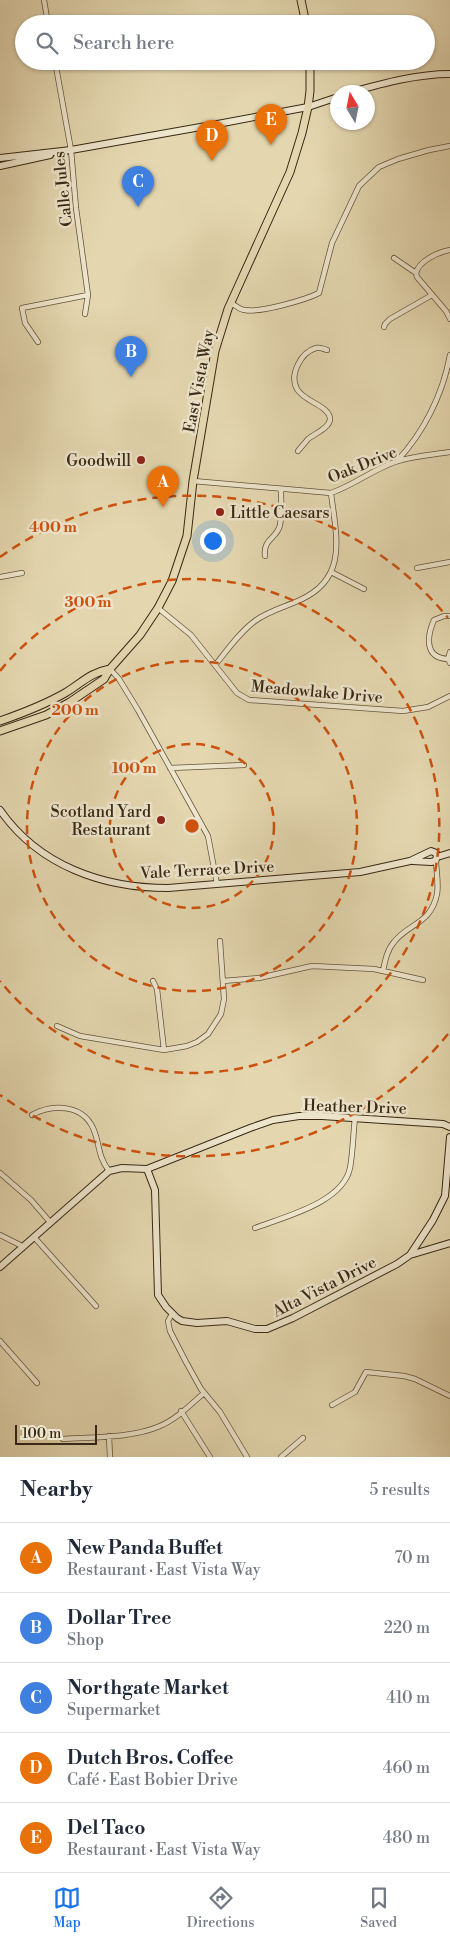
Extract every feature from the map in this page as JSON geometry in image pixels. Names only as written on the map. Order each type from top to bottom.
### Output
[{"type":"main road","points":[[301,0],[304,15]]},
{"type":"main road","name":"East Vista Way","points":[[0,731],[46,715],[70,702],[104,678],[140,635],[158,608],[172,581],[187,536],[193,481],[215,351],[231,303],[290,172],[308,107],[310,70]]},
{"type":"main road","name":"East Vista Way","points":[[0,721],[46,704],[68,692],[96,672],[110,669]]},
{"type":"street","points":[[44,0],[46,15]]},
{"type":"street","name":"Calle Jules","points":[[57,70],[71,150],[76,208],[88,295],[85,314]]},
{"type":"street","points":[[375,86],[398,80],[436,74],[450,74]]},
{"type":"street","points":[[0,166],[71,150],[308,107],[330,100]]},
{"type":"street","points":[[231,303],[244,310],[259,310],[308,298],[319,293],[332,244],[359,186],[379,167],[399,158],[450,146]]},
{"type":"street","points":[[0,158],[71,150]]},
{"type":"street","points":[[450,250],[433,256],[419,266],[416,273],[416,277],[450,318]]},
{"type":"street","points":[[394,258],[416,273]]},
{"type":"street","points":[[38,342],[25,323],[22,308],[88,295]]},
{"type":"street","points":[[384,327],[390,319],[432,295]]},
{"type":"street","points":[[298,451],[309,439],[328,425],[330,420],[329,414],[322,407],[302,395],[297,389],[294,372],[296,366],[312,349],[327,350]]},
{"type":"street","points":[[396,462],[416,440],[426,423],[439,394],[450,355]]},
{"type":"street","name":"Oak Drive","points":[[193,481],[331,493],[345,488],[378,469],[396,462],[450,452]]},
{"type":"street","points":[[265,556],[264,548],[266,543],[280,526],[282,489]]},
{"type":"street","points":[[216,664],[254,621],[271,611],[302,599],[318,590],[331,572],[337,559],[338,546],[331,493]]},
{"type":"street","points":[[417,568],[450,562]]},
{"type":"street","points":[[0,577],[22,572]]},
{"type":"street","points":[[331,572],[364,589]]},
{"type":"street","name":"Meadowlake Drive","points":[[158,608],[192,635],[237,693],[249,700],[404,711],[428,707],[450,696]]},
{"type":"street","points":[[450,616],[434,620],[428,634],[428,642],[436,656],[449,661],[450,652]]},
{"type":"street","points":[[110,669],[123,685],[208,836],[217,884]]},
{"type":"street","points":[[170,768],[244,765]]},
{"type":"street","name":"Vale Terrace Drive","points":[[0,810],[21,834],[44,854],[58,863],[97,880],[143,888],[168,888],[360,872],[450,853]]},
{"type":"street","points":[[384,971],[386,957],[394,942],[423,920],[432,909],[438,893],[432,858]]},
{"type":"street","points":[[56,1026],[80,1036],[164,1050],[187,1046],[208,1034],[221,1014],[224,999],[224,982],[220,941]]},
{"type":"street","points":[[224,982],[259,978],[312,966],[384,971],[423,980]]},
{"type":"street","points":[[153,981],[157,989],[164,1050]]},
{"type":"street","points":[[32,1115],[44,1108],[56,1107],[84,1116],[92,1125],[103,1163],[109,1171]]},
{"type":"street","name":"Heather Drive","points":[[147,1169],[250,1128],[273,1120],[299,1116],[444,1124],[450,1127]]},
{"type":"street","points":[[254,1228],[322,1202],[335,1193],[350,1170],[355,1118]]},
{"type":"street","name":"Alta Vista Drive","points":[[172,1314],[188,1322],[222,1321],[255,1329],[267,1328],[293,1318],[397,1264],[410,1255],[433,1220],[445,1196],[450,1137]]},
{"type":"street","points":[[0,1267],[109,1171],[122,1168],[147,1169],[155,1190],[158,1294],[160,1300],[172,1314],[168,1321],[170,1331],[204,1393],[220,1412],[247,1457]]},
{"type":"street","points":[[0,1173],[31,1200],[50,1222]]},
{"type":"street","points":[[0,1235],[22,1246]]},
{"type":"street","points":[[34,1237],[96,1306]]},
{"type":"street","points":[[410,1255],[450,1243]]},
{"type":"street","points":[[0,1341],[37,1383]]},
{"type":"street","points":[[332,1405],[355,1392],[366,1372],[415,1379],[450,1396]]},
{"type":"street","points":[[63,1439],[109,1436],[152,1429],[170,1421],[204,1393]]},
{"type":"street","points":[[181,1412],[210,1457]]},
{"type":"street","points":[[109,1436],[110,1457]]},
{"type":"street","points":[[281,1457],[303,1438]]},
{"type":"place","name":"Del Taco","points":[[271,145]]},
{"type":"place","name":"Dutch Bros. Coffee","points":[[212,161]]},
{"type":"place","name":"Northgate Market","points":[[138,207]]},
{"type":"place","name":"Dollar Tree","points":[[131,377]]},
{"type":"place","name":"Goodwill","points":[[141,460]]},
{"type":"place","name":"New Panda Buffet","points":[[163,507]]},
{"type":"place","name":"Little Caesars","points":[[220,512]]},
{"type":"place","name":"Scotland Yard Restaurant","points":[[161,820]]}]
